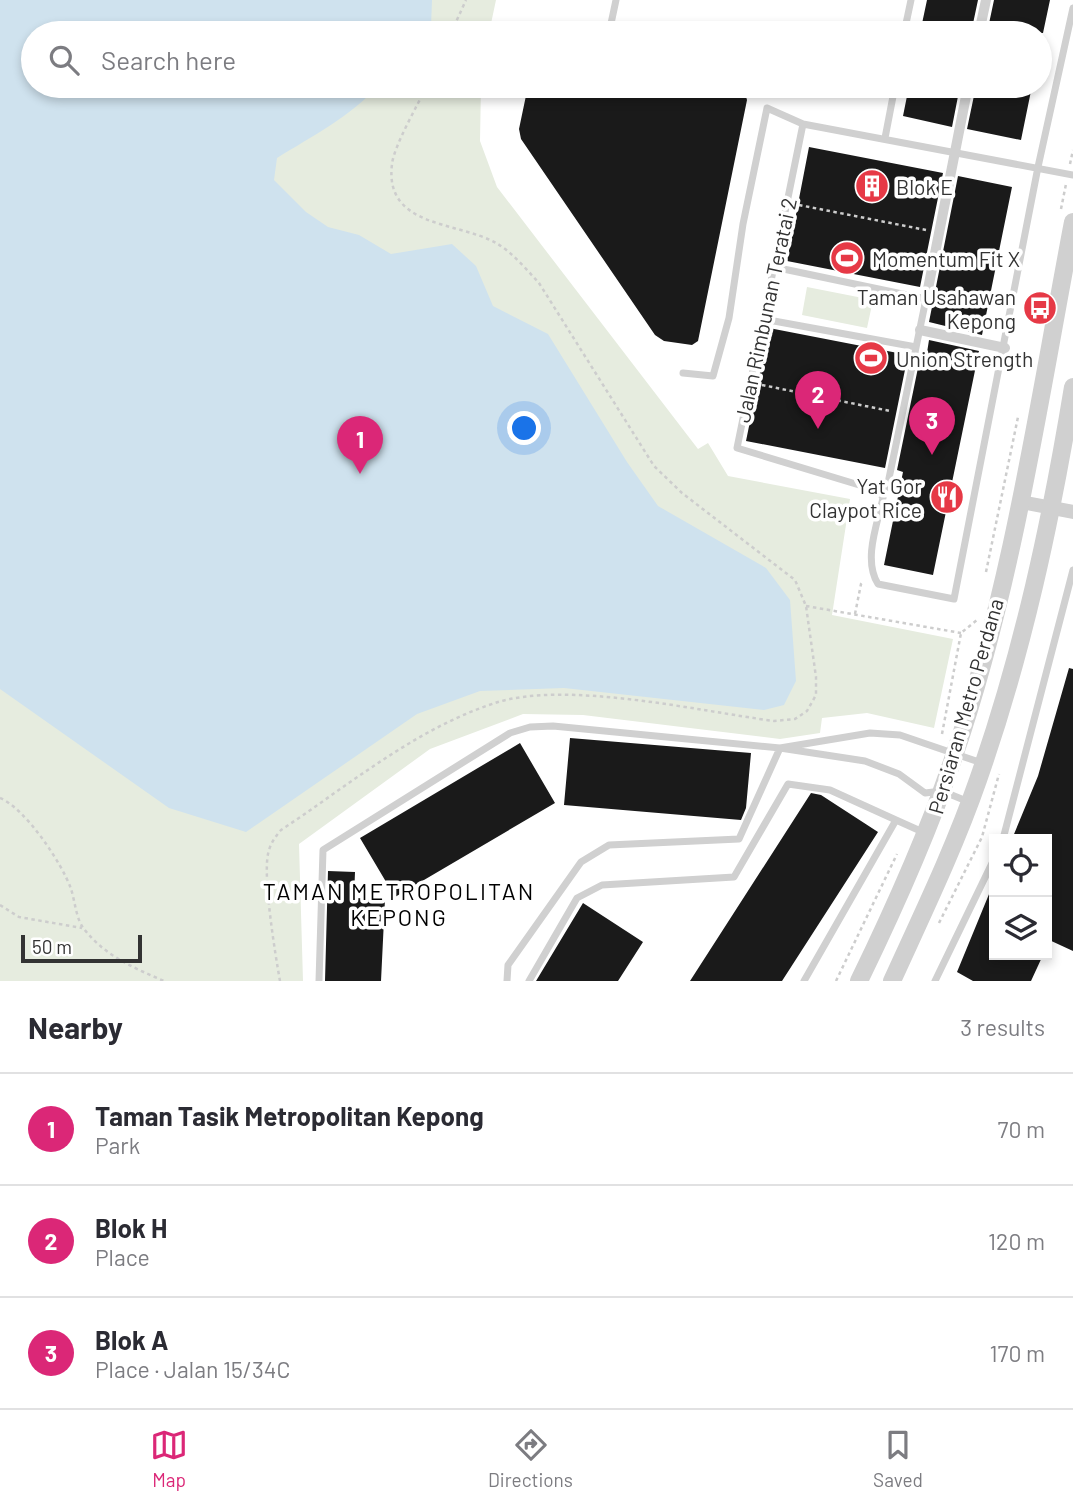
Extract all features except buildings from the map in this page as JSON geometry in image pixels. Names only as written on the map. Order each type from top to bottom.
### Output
[{"type":"street","points":[[982,21],[986,0]]},
{"type":"street","points":[[926,299],[966,98]]},
{"type":"street","name":"Persiaran Metro Perdana","points":[[859,981],[904,888],[942,791],[948,751],[1021,502],[1067,218]]},
{"type":"street","points":[[920,330],[1005,348]]},
{"type":"street","name":"Persiaran Metro Perdana","points":[[892,981],[984,764],[1030,610],[1053,508],[1073,387]]},
{"type":"street","points":[[1021,502],[1073,512]]},
{"type":"lane","points":[[612,21],[616,0]]},
{"type":"lane","points":[[907,21],[911,0]]},
{"type":"lane","points":[[774,267],[926,299],[887,488],[878,491],[883,498],[870,562],[872,574],[878,584],[954,599],[1005,348],[1038,167],[1073,8]]},
{"type":"lane","points":[[885,138],[893,98]]},
{"type":"lane","points":[[683,373],[713,376],[729,318],[743,224],[767,108],[803,124],[1070,174]]},
{"type":"lane","name":"Jalan Rimbunan Teratai 2","points":[[803,124],[737,448],[878,491]]},
{"type":"lane","points":[[763,319],[916,347]]},
{"type":"lane","points":[[1004,834],[1073,570]]},
{"type":"lane","points":[[319,981],[323,849],[510,733],[530,727],[553,726],[780,748],[865,761],[900,774],[925,793],[942,791],[970,802]]},
{"type":"lane","points":[[780,748],[870,733],[900,735],[984,764]]},
{"type":"lane","points":[[507,981],[508,965],[581,862],[609,845],[738,839],[780,748]]},
{"type":"lane","points":[[529,981],[577,898],[602,885],[734,877],[788,784],[830,790],[926,834]]},
{"type":"lane","points":[[804,981],[896,820]]},
{"type":"lane","points":[[935,981],[989,869]]},
{"type":"path","points":[[456,21],[466,0]]},
{"type":"path","points":[[280,981],[267,855],[272,840],[281,830],[422,736],[497,702],[522,697],[580,695],[774,721],[795,719],[807,711],[816,695],[817,677],[806,606],[795,580],[682,493],[654,466],[538,283],[519,261],[495,242],[419,217],[397,197],[392,162],[421,98]]},
{"type":"path","points":[[1067,218],[1073,150]]},
{"type":"path","points":[[787,202],[940,232]]},
{"type":"path","points":[[750,382],[903,414]]},
{"type":"path","points":[[985,580],[1020,409]]},
{"type":"path","points":[[855,614],[860,583],[872,574]]},
{"type":"path","points":[[806,606],[961,633]]},
{"type":"path","points":[[948,751],[945,705],[961,633],[977,620]]},
{"type":"path","points":[[0,798],[13,803],[41,839],[70,886],[82,928],[116,959],[164,981]]},
{"type":"path","points":[[836,981],[898,852]]},
{"type":"path","points":[[0,905],[19,917],[82,928]]},
{"type":"shaded area","points":[[0,0],[496,0],[492,21],[21,21],[21,98],[481,98],[480,141],[497,187],[698,449],[708,443],[728,476],[850,499],[832,615],[953,639],[934,728],[867,713],[822,718],[820,733],[780,739],[583,715],[523,714],[430,749],[299,844],[303,981],[0,981]]},
{"type":"shaded area","points":[[807,287],[873,300],[867,328],[802,315]]},
{"type":"water","points":[[0,0],[432,0],[431,21],[21,21],[21,98],[366,98],[317,134],[277,158],[274,180],[306,212],[328,227],[359,235],[391,254],[452,244],[476,266],[493,306],[548,334],[627,462],[658,506],[766,568],[790,600],[796,681],[784,705],[764,710],[564,688],[480,691],[417,714],[246,832],[169,808],[0,689]]},
{"type":"place","name":"Blok E","points":[[872,186]]},
{"type":"place","name":"Momentum Fit X","points":[[847,258]]},
{"type":"place","name":"Taman Usahawan Kepong","points":[[1040,308]]},
{"type":"place","name":"Union Strength","points":[[871,358]]},
{"type":"place","name":"Blok H","points":[[818,429]]},
{"type":"place","name":"Blok A","points":[[932,455]]},
{"type":"place","name":"Taman Tasik Metropolitan Kepong","points":[[360,474]]},
{"type":"place","name":"Yat Gor Claypot Rice","points":[[947,497]]},
{"type":"district","name":"TAMAN METROPOLITAN KEPONG","points":[[399,904]]}]
